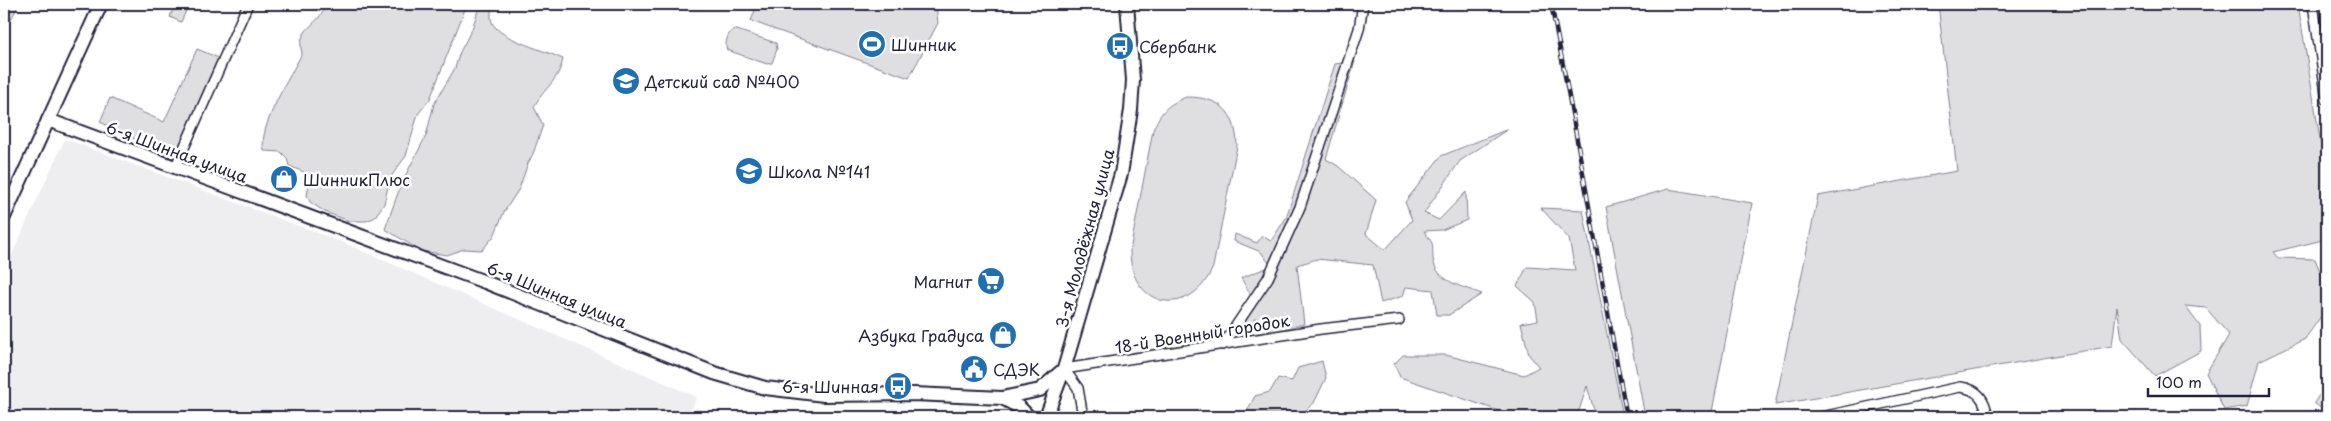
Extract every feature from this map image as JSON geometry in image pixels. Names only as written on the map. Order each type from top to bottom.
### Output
[{"type":"main road","points":[[4,217],[101,4]]},
{"type":"main road","name":"3-я Молодёжная улица","points":[[1046,417],[1064,369],[1123,166],[1132,110],[1133,80],[1127,4]]},
{"type":"main road","name":"6-я Шинная улица","points":[[48,120],[476,279],[714,373],[745,383],[824,395],[914,394],[1002,398],[1040,390],[1064,369]]},
{"type":"main road","points":[[1002,398],[1020,407],[1029,417]]},
{"type":"street","points":[[175,168],[248,4]]},
{"type":"street","points":[[1223,345],[1268,278],[1300,207],[1359,29],[1363,4]]},
{"type":"street","points":[[2313,4],[2327,100]]},
{"type":"street","name":"18-й Военный городок","points":[[1064,369],[1320,329],[1399,320]]},
{"type":"street","points":[[1064,369],[1078,388],[1083,417]]},
{"type":"street","points":[[1822,417],[1960,387],[1978,392],[1986,402],[1988,417]]},
{"type":"shaded area","points":[[4,4],[19,4],[4,33]]},
{"type":"shaded area","points":[[175,4],[189,4],[181,22],[170,17]]},
{"type":"shaded area","points":[[326,4],[467,4],[430,99],[418,114],[406,156],[390,178],[384,204],[374,218],[366,221],[349,221],[325,212],[310,202],[307,195],[310,178],[304,172],[289,166],[287,158],[281,152],[264,151],[265,129],[276,102],[302,53],[302,38],[319,17]]},
{"type":"shaded area","points":[[480,4],[492,4],[492,22],[495,27],[508,37],[563,59],[558,74],[534,107],[543,125],[519,189],[504,212],[494,236],[482,250],[464,249],[447,255],[421,251],[385,229],[402,182],[426,136],[434,104],[455,68],[460,52],[472,29]]},
{"type":"shaded area","name":"Шинник","points":[[738,4],[936,4],[938,23],[909,78],[751,21],[755,10]]},
{"type":"shaded area","points":[[1938,4],[2298,4],[2327,182],[2327,239],[2273,252],[2278,258],[2315,259],[2322,276],[2324,312],[2305,339],[2259,361],[2247,406],[2224,410],[2206,373],[2229,335],[2206,308],[2185,306],[2200,326],[2201,351],[2155,376],[2122,339],[2117,306],[2112,346],[1775,405],[1818,196],[1957,171]]},
{"type":"shaded area","points":[[734,29],[776,43],[777,49],[772,63],[767,64],[727,50],[727,38]]},
{"type":"shaded area","points":[[197,49],[221,59],[177,160],[100,122],[110,98],[164,122]]},
{"type":"shaded area","points":[[1355,61],[1326,159],[1338,166],[1376,200],[1366,234],[1385,250],[1412,220],[1405,202],[1441,156],[1508,129],[1460,161],[1424,213],[1439,220],[1466,192],[1467,220],[1442,230],[1424,231],[1433,247],[1433,259],[1439,273],[1459,286],[1482,294],[1449,315],[1437,315],[1433,290],[1406,287],[1403,296],[1381,303],[1373,265],[1317,259],[1297,265],[1304,324],[1271,332],[1255,318],[1250,335],[1227,330],[1254,301],[1241,278],[1271,266],[1261,252],[1234,241],[1235,234],[1257,243],[1262,236],[1271,241],[1286,218],[1335,64]]},
{"type":"shaded area","points":[[1186,97],[1209,100],[1224,109],[1234,124],[1237,146],[1213,267],[1203,284],[1191,295],[1177,301],[1163,301],[1150,296],[1140,285],[1133,271],[1130,251],[1153,130],[1165,109]]},
{"type":"shaded area","points":[[65,139],[342,242],[697,397],[688,417],[4,417],[4,272]]},
{"type":"shaded area","points":[[1668,189],[1752,203],[1711,417],[1645,417],[1606,207]]},
{"type":"shaded area","points":[[1541,208],[1583,210],[1623,417],[1596,417],[1587,386],[1577,417],[1509,417],[1508,414],[1400,377],[1394,364],[1403,355],[1446,355],[1524,375],[1539,367],[1529,355],[1521,323],[1538,320],[1535,302],[1517,286],[1527,267],[1575,270],[1569,239]]},
{"type":"shaded area","points":[[1322,361],[1326,378],[1314,403],[1300,415],[1246,413],[1255,396],[1270,392],[1278,378],[1292,381],[1298,368]]},
{"type":"shaded area","points":[[2327,383],[2327,413],[2314,403]]},
{"type":"railway","points":[[1551,4],[1627,417]]},
{"type":"place","name":"Шинник","points":[[872,44]]},
{"type":"place","name":"Сбербанк","points":[[1120,46]]},
{"type":"place","name":"Детский сад №400","points":[[626,81]]},
{"type":"place","name":"Школа №141","points":[[749,171]]},
{"type":"place","name":"ШинникПлюс","points":[[284,179]]},
{"type":"place","name":"Магнит","points":[[991,281]]},
{"type":"place","name":"Азбука Градуса","points":[[1003,335]]},
{"type":"place","name":"СДЭК","points":[[974,369]]},
{"type":"place","name":"6-я Шинная","points":[[898,386]]}]
